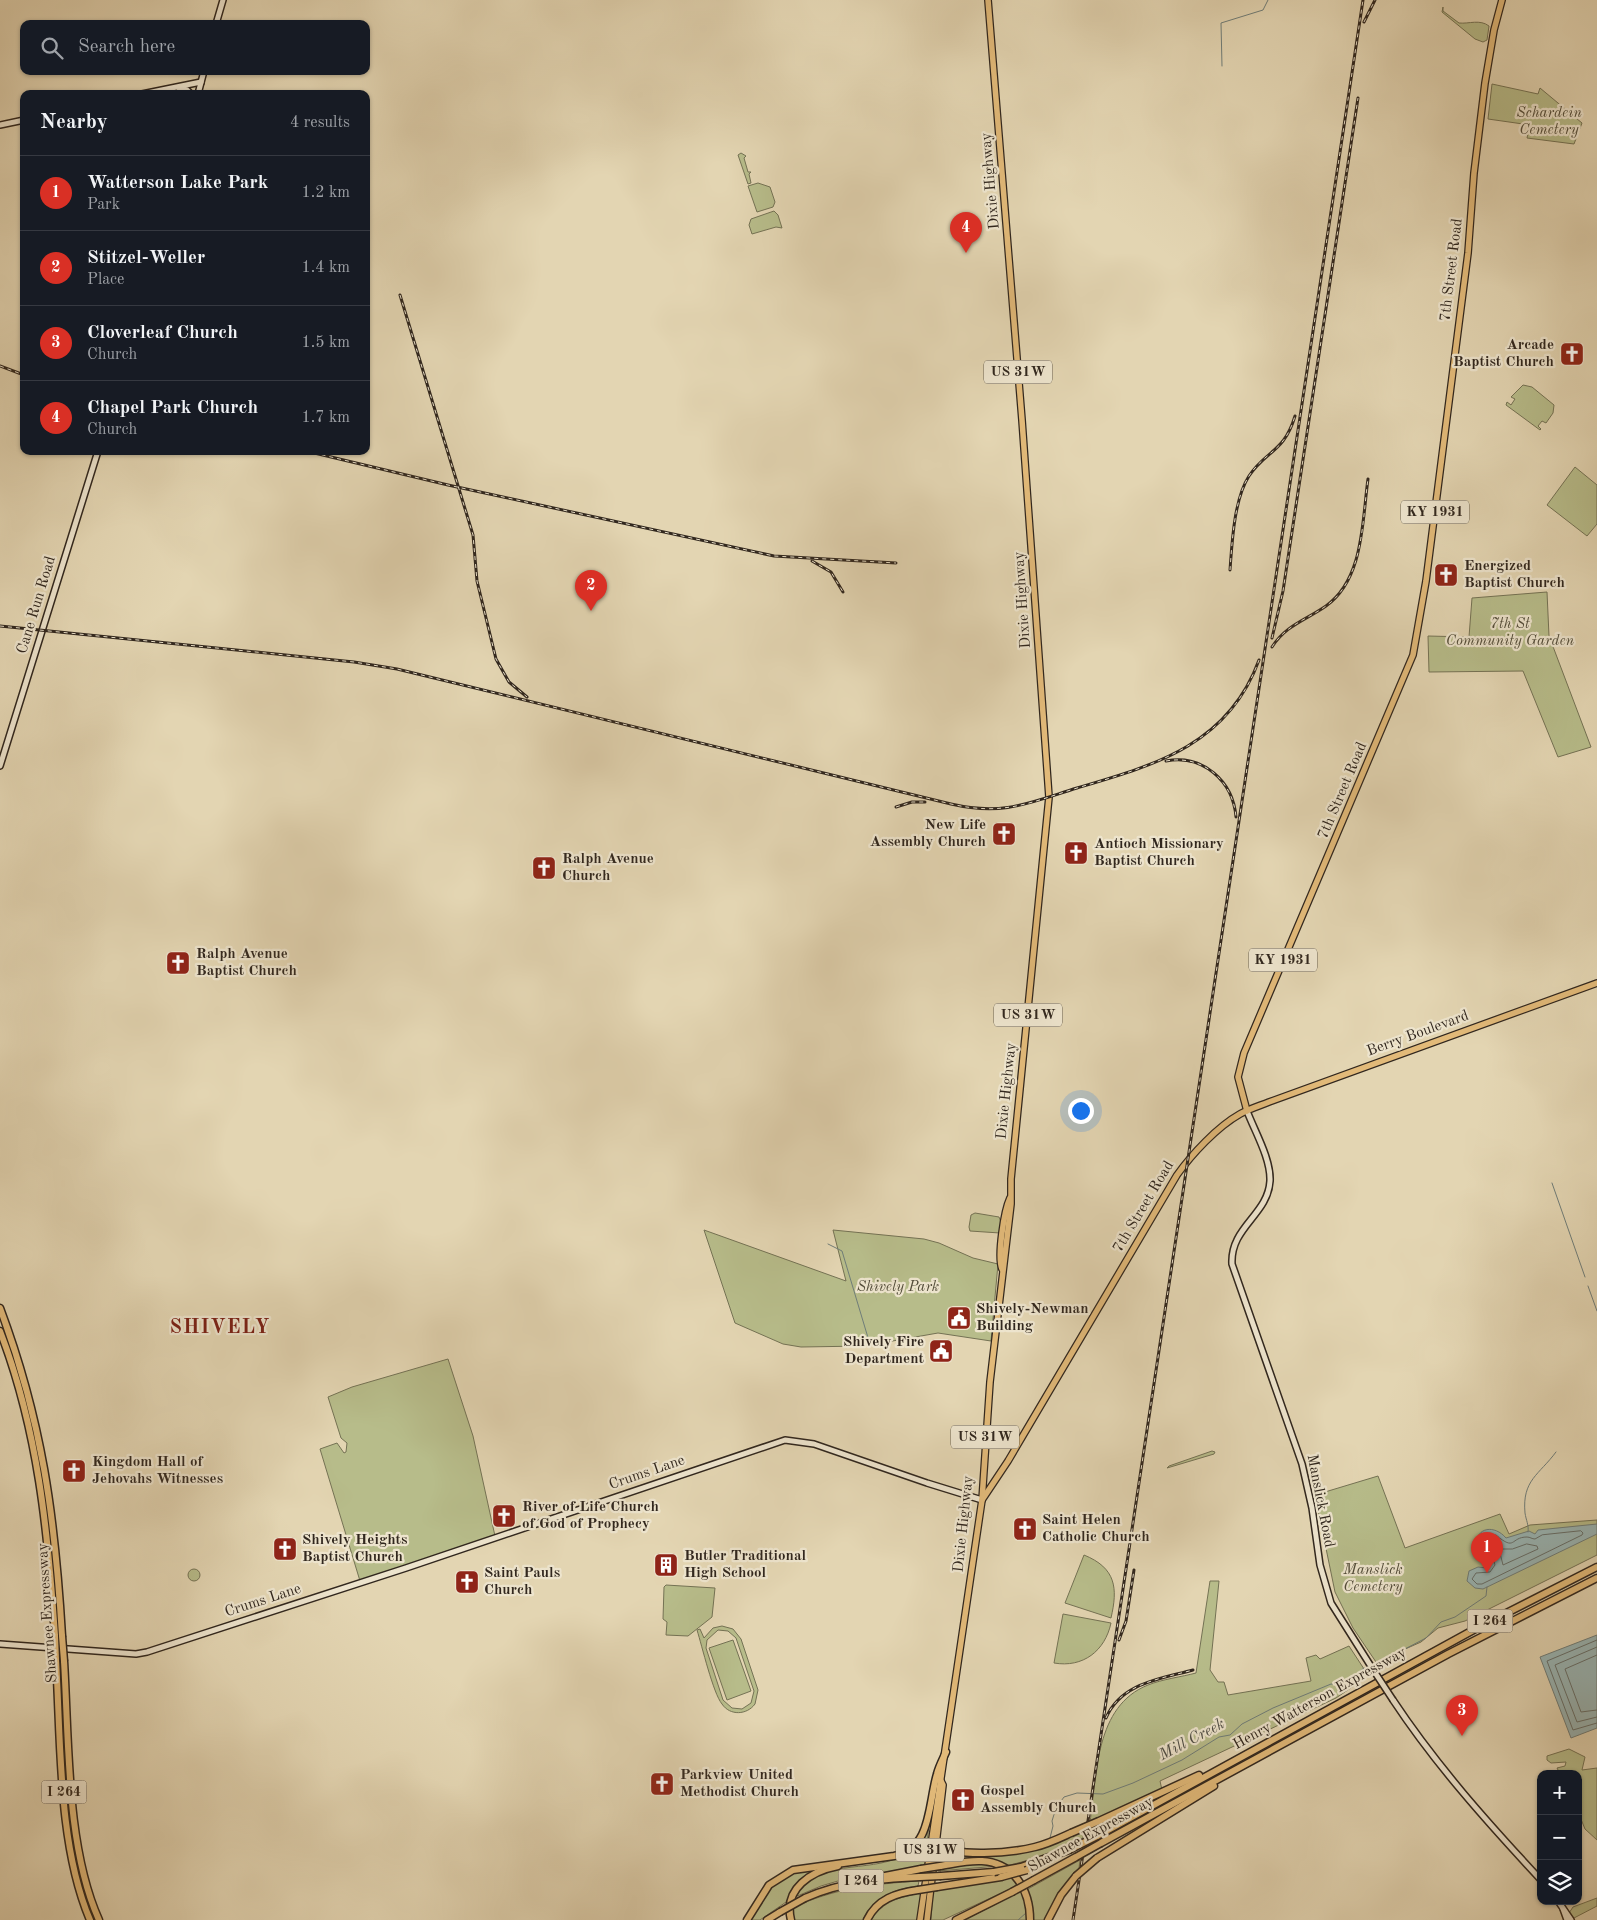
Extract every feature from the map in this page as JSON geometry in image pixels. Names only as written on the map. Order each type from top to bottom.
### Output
[{"type":"highway","name":"Shawnee Expressway","points":[[0,1308],[25,1383],[43,1452],[54,1524],[76,1837],[84,1881],[99,1920]]},
{"type":"highway","name":"Shawnee Expressway","points":[[0,1331],[24,1407],[37,1464],[49,1550],[68,1832],[78,1887],[90,1920]]},
{"type":"highway","name":"Henry Watterson Expressway","points":[[1056,1856],[1097,1836],[1493,1619],[1597,1567]]},
{"type":"highway","name":"Henry Watterson Expressway","points":[[1237,1770],[1465,1645],[1597,1578]]},
{"type":"highway","points":[[747,1920],[763,1892],[774,1880],[786,1873],[803,1867],[903,1854],[919,1842],[926,1823],[937,1773],[946,1752]]},
{"type":"highway","points":[[936,1844],[950,1850],[1011,1851],[1037,1846],[1072,1833],[1222,1767]]},
{"type":"highway","name":"Shawnee Expressway","points":[[956,1920],[1012,1892],[1237,1770]]},
{"type":"highway","points":[[1048,1920],[1061,1895],[1076,1876],[1098,1858],[1162,1816],[1218,1784],[1237,1770]]},
{"type":"highway","name":"Shawnee Expressway","points":[[767,1920],[805,1898],[841,1885],[876,1879],[941,1876],[1024,1868],[1056,1856]]},
{"type":"highway","points":[[791,1920],[791,1901],[794,1892],[808,1877],[825,1869],[866,1860]]},
{"type":"highway","points":[[876,1879],[887,1874],[983,1860],[1002,1866],[1016,1877],[1025,1890],[1030,1920]]},
{"type":"highway","points":[[867,1920],[874,1909],[883,1901],[899,1894],[1001,1877],[1024,1868]]},
{"type":"main road","points":[[217,20],[223,0]]},
{"type":"main road","name":"Dixie Highway","points":[[920,1920],[982,1500],[986,1421],[1010,1198],[1048,797],[1022,420],[988,0]]},
{"type":"main road","name":"7th Street Road","points":[[982,1500],[1008,1461],[1177,1175],[1196,1151],[1211,1137],[1234,1118],[1247,1111],[1238,1081],[1241,1060],[1413,655],[1427,573],[1468,253],[1474,174],[1485,83],[1494,30],[1502,0]]},
{"type":"main road","points":[[199,90],[203,75]]},
{"type":"main road","points":[[159,90],[201,82]]},
{"type":"main road","points":[[168,88],[182,88],[185,90]]},
{"type":"main road","points":[[0,125],[20,121]]},
{"type":"main road","name":"Cane Run Road","points":[[0,766],[97,455]]},
{"type":"main road","name":"Berry Boulevard","points":[[1247,1111],[1597,983]]},
{"type":"main road","name":"Manslick Road","points":[[1247,1111],[1264,1157],[1270,1182],[1264,1202],[1235,1240],[1232,1264],[1302,1464],[1312,1508],[1320,1565],[1331,1603],[1423,1746],[1537,1876]]},
{"type":"main road","name":"Crums Lane","points":[[0,1644],[136,1654],[147,1652],[406,1568],[785,1440],[814,1444],[982,1500]]},
{"type":"main road","name":"Dixie Highway","points":[[927,1920],[943,1785],[941,1781]]},
{"type":"main road","points":[[1561,1905],[1571,1920]]},
{"type":"main road","points":[[1563,1908],[1567,1920]]},
{"type":"green space","points":[[1443,7],[1443,11],[1459,23],[1478,22],[1489,26],[1487,40],[1483,42],[1475,39],[1442,12]]},
{"type":"green space","name":"Schardein Cemetery","points":[[1492,84],[1538,94],[1540,88],[1582,123],[1574,144],[1527,138],[1530,125],[1488,119]]},
{"type":"green space","points":[[741,153],[746,156],[744,158],[748,172],[751,172],[749,174],[751,183],[748,184],[738,155]]},
{"type":"green space","points":[[758,183],[770,187],[775,202],[773,207],[757,212],[748,186]]},
{"type":"green space","points":[[774,211],[778,215],[782,228],[776,227],[752,234],[749,225],[751,219]]},
{"type":"green space","points":[[1523,385],[1532,387],[1554,405],[1553,413],[1546,423],[1542,421],[1538,426],[1540,430],[1506,405],[1507,402],[1511,405],[1515,399],[1511,397]]},
{"type":"green space","points":[[1575,467],[1597,485],[1597,524],[1587,536],[1547,505]]},
{"type":"green space","name":"7th St Community Garden","points":[[1547,592],[1549,636],[1591,747],[1558,757],[1523,671],[1429,672],[1428,636],[1469,637],[1472,598]]},
{"type":"green space","points":[[975,1213],[999,1217],[1001,1222],[1000,1233],[970,1231],[971,1215]]},
{"type":"green space","name":"Shively Park","points":[[704,1230],[846,1281],[833,1230],[924,1239],[939,1243],[973,1258],[998,1264],[991,1341],[938,1333],[864,1346],[801,1347],[783,1344],[735,1323]]},
{"type":"green space","points":[[448,1359],[473,1436],[495,1536],[360,1581],[320,1449],[337,1443],[344,1453],[346,1452],[347,1443],[341,1438],[328,1397],[352,1387]]},
{"type":"green space","points":[[1212,1451],[1215,1452],[1214,1454],[1167,1468],[1169,1466]]},
{"type":"green space","name":"Manslick Cemetery","points":[[1378,1476],[1405,1548],[1500,1514],[1509,1534],[1530,1525],[1597,1520],[1597,1555],[1465,1621],[1438,1628],[1421,1642],[1376,1662],[1353,1628],[1335,1592],[1315,1495]]},
{"type":"green space","points":[[1084,1555],[1103,1566],[1112,1580],[1114,1597],[1111,1618],[1065,1603]]},
{"type":"green space","points":[[192,1569],[196,1569],[200,1575],[196,1581],[192,1581],[188,1577],[188,1573]]},
{"type":"green space","points":[[1210,1581],[1219,1581],[1210,1670],[1218,1682],[1224,1682],[1228,1695],[1311,1681],[1306,1658],[1316,1655],[1320,1659],[1349,1646],[1366,1672],[1358,1683],[1336,1698],[1160,1781],[1162,1790],[1090,1822],[1097,1763],[1108,1725],[1118,1709],[1131,1695],[1148,1685],[1196,1673]]},
{"type":"green space","points":[[666,1585],[715,1588],[712,1617],[688,1636],[666,1635],[667,1622],[663,1619],[664,1587]]},
{"type":"green space","points":[[1063,1614],[1111,1623],[1104,1642],[1098,1649],[1083,1660],[1074,1663],[1054,1663]]},
{"type":"green space","points":[[722,1626],[733,1629],[741,1639],[758,1690],[755,1704],[752,1708],[743,1712],[729,1711],[725,1708],[715,1690],[697,1630],[700,1629],[704,1638],[713,1628]],"holes":[[[718,1630],[728,1631],[736,1638],[754,1691],[751,1703],[742,1709],[732,1708],[723,1700],[706,1648],[707,1640]]]},
{"type":"green space","points":[[733,1640],[751,1691],[727,1700],[709,1648]]},
{"type":"green space","points":[[1569,1749],[1585,1757],[1582,1770],[1558,1770],[1557,1768],[1565,1766],[1566,1762],[1551,1763],[1547,1760],[1547,1756]]},
{"type":"green space","points":[[1597,1768],[1597,1840],[1585,1829],[1582,1822],[1582,1770]]},
{"type":"green space","points":[[1128,1812],[1088,1836],[1089,1827]]},
{"type":"green space","points":[[929,1823],[925,1866],[848,1878],[821,1886],[795,1897],[804,1884],[816,1876],[829,1871],[874,1864],[902,1856],[913,1846]]},
{"type":"green space","points":[[1084,1829],[1083,1838],[1047,1854],[1010,1865],[983,1858],[940,1863],[939,1856],[945,1857],[947,1852],[1016,1853]]},
{"type":"green space","points":[[1080,1860],[1079,1868],[1059,1892],[1046,1920],[1033,1920],[1028,1889]]},
{"type":"green space","points":[[975,1863],[999,1866],[938,1871],[939,1868]]},
{"type":"green space","points":[[817,1868],[799,1882],[789,1900],[760,1920],[750,1920],[769,1890],[783,1878],[803,1870]]},
{"type":"green space","points":[[1014,1877],[1019,1883],[1010,1889],[943,1920],[931,1920],[933,1891]]},
{"type":"green space","points":[[919,1881],[918,1886],[901,1889],[879,1900],[867,1912],[863,1920],[793,1920],[793,1908],[839,1891]]},
{"type":"green space","points":[[1023,1890],[1028,1920],[965,1920]]},
{"type":"green space","points":[[921,1893],[918,1920],[871,1920],[887,1904],[906,1896]]},
{"type":"green space","points":[[1597,1898],[1597,1906],[1574,1918],[1569,1913],[1573,1907]]},
{"type":"water","points":[[1597,1524],[1597,1534],[1483,1589],[1475,1588],[1467,1581],[1469,1571],[1478,1567],[1487,1568],[1491,1564],[1488,1556],[1481,1555],[1476,1546],[1479,1534],[1483,1531],[1497,1531],[1506,1538],[1529,1531],[1535,1534],[1538,1530]]},
{"type":"water","points":[[1597,1635],[1597,1728],[1571,1738],[1540,1657]]},
{"type":"waterway","points":[[1222,66],[1221,23],[1263,10],[1268,0]]},
{"type":"waterway","name":"Mill Creek","points":[[1552,1183],[1585,1277]]},
{"type":"waterway","points":[[828,1244],[842,1251],[869,1341]]},
{"type":"waterway","name":"Mill Creek","points":[[1588,1286],[1597,1311]]},
{"type":"waterway","name":"Mill Creek","points":[[1528,1532],[1525,1513],[1526,1493],[1533,1479],[1556,1452]]},
{"type":"waterway","name":"Mill Creek","points":[[1376,1664],[1426,1638],[1441,1622],[1455,1617],[1486,1596],[1487,1587]]},
{"type":"waterway","name":"Mill Creek","points":[[1050,1838],[1056,1808],[1064,1797],[1077,1793],[1103,1794],[1133,1783],[1182,1760],[1219,1737],[1230,1735],[1242,1724],[1273,1708],[1331,1684],[1338,1685],[1342,1680],[1347,1681],[1353,1677],[1359,1677],[1360,1671],[1364,1668]]},
{"type":"waterway","name":"Mill Creek","points":[[1018,1920],[1026,1913]]},
{"type":"railway","points":[[1073,1920],[1363,0]]},
{"type":"railway","points":[[1364,22],[1375,0]]},
{"type":"railway","points":[[1272,638],[1283,591],[1358,98]]},
{"type":"railway","points":[[400,295],[473,535],[477,581],[496,659],[509,682],[527,697]]},
{"type":"railway","points":[[0,366],[20,374]]},
{"type":"railway","points":[[1230,570],[1237,509],[1244,486],[1255,467],[1286,437],[1295,416]]},
{"type":"railway","points":[[323,455],[448,485],[774,556],[896,563]]},
{"type":"railway","points":[[1272,647],[1290,628],[1326,606],[1338,595],[1348,581],[1359,548],[1368,479]]},
{"type":"railway","points":[[812,561],[831,572],[843,592]]},
{"type":"railway","points":[[0,626],[354,662],[397,669],[951,804],[986,809],[1016,806],[1044,799],[1134,770],[1161,760],[1186,747],[1208,732],[1228,713],[1245,689],[1259,660]]},
{"type":"railway","points":[[1166,761],[1180,760],[1192,762],[1204,766],[1214,773],[1229,792],[1234,804],[1236,817]]},
{"type":"railway","points":[[896,807],[912,802],[925,802]]},
{"type":"railway","points":[[1119,1640],[1126,1621],[1134,1570]]},
{"type":"railway","points":[[1106,1718],[1121,1697],[1131,1690],[1155,1680],[1193,1670]]},
{"type":"place","name":"Chapel Park Church","points":[[966,253]]},
{"type":"place","name":"Arcade Baptist Church","points":[[1572,354]]},
{"type":"place","name":"Energized Baptist Church","points":[[1446,575]]},
{"type":"place","name":"Stitzel-Weller","points":[[591,611]]},
{"type":"place","name":"New Life Assembly Church","points":[[1004,834]]},
{"type":"place","name":"Antioch Missionary Baptist Church","points":[[1076,853]]},
{"type":"place","name":"Ralph Avenue Church","points":[[544,868]]},
{"type":"place","name":"Ralph Avenue Baptist Church","points":[[178,963]]},
{"type":"place","name":"Shively-Newman Building","points":[[959,1318]]},
{"type":"place","name":"Shively Fire Department","points":[[941,1351]]},
{"type":"place","name":"Kingdom Hall of Jehovahs Witnesses","points":[[74,1471]]},
{"type":"place","name":"River of Life Church of God of Prophecy","points":[[504,1516]]},
{"type":"place","name":"Saint Helen Catholic Church","points":[[1025,1529]]},
{"type":"place","name":"Shively Heights Baptist Church","points":[[285,1549]]},
{"type":"place","name":"Butler Traditional High School","points":[[666,1565]]},
{"type":"place","name":"Watterson Lake Park","points":[[1487,1573]]},
{"type":"place","name":"Saint Pauls Church","points":[[467,1582]]},
{"type":"place","name":"Cloverleaf Church","points":[[1462,1736]]},
{"type":"place","name":"Parkview United Methodist Church","points":[[662,1784]]},
{"type":"place","name":"Gospel Assembly Church","points":[[963,1800]]},
{"type":"district","name":"SHIVELY","points":[[220,1328]]}]
